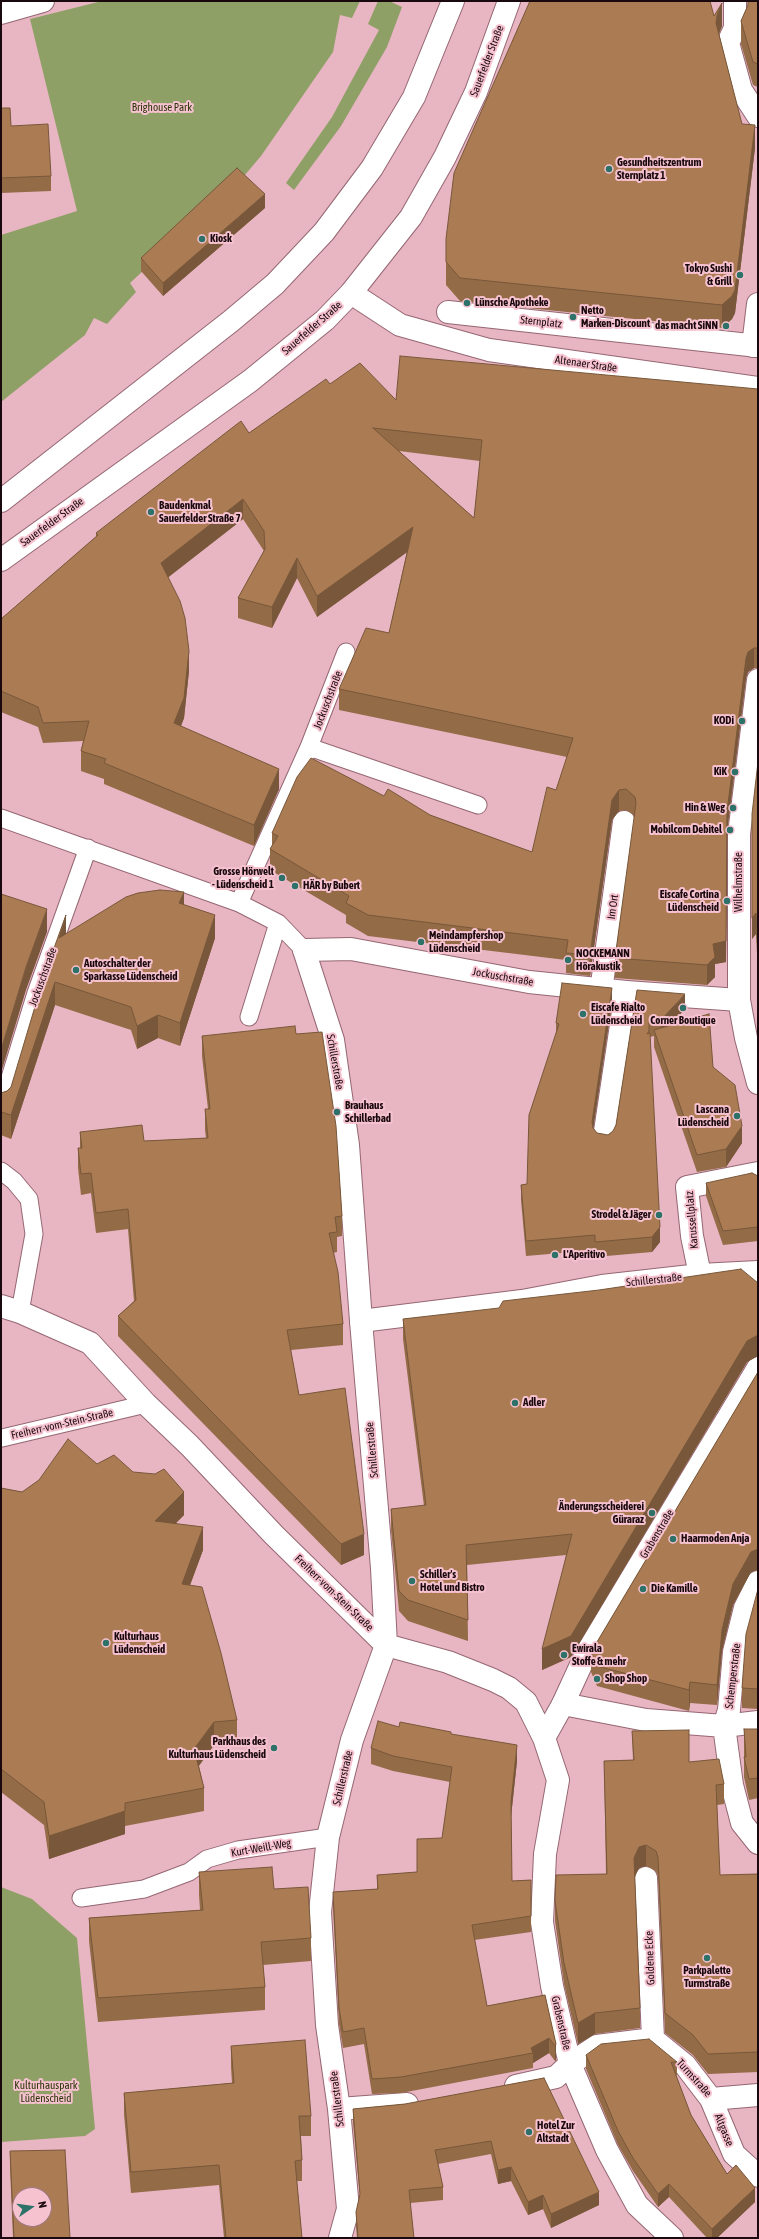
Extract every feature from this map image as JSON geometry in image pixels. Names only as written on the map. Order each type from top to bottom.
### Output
[{"type":"street","points":[[1,13],[43,1]]},
{"type":"street","points":[[1,500],[231,321],[275,284],[324,232],[372,168],[414,97],[454,1]]},
{"type":"street","name":"Sauerfelder Straße","points":[[1,560],[250,381],[325,320],[351,293],[411,217],[445,157],[476,92],[509,1]]},
{"type":"street","points":[[735,1],[736,28],[728,43],[740,90],[758,116]]},
{"type":"street","name":"Altenaer Straße","points":[[351,293],[400,325],[489,350],[758,388]]},
{"type":"street","name":"Sternplatz","points":[[448,312],[756,346],[758,304]]},
{"type":"street","points":[[402,306],[416,330]]},
{"type":"street","name":"Wilhelmstraße","points":[[758,680],[739,834],[739,1000],[746,1038],[758,1083]]},
{"type":"street","name":"Im Ort","points":[[601,991],[624,822]]},
{"type":"street","name":"Jockuschstraße","points":[[304,950],[351,950],[521,981],[601,991],[739,1000]]},
{"type":"street","name":"Schillerstraße","points":[[304,950],[333,1040],[348,1145],[382,1568],[386,1645],[352,1740],[328,1837],[320,1912],[327,2025],[339,2109],[348,2209],[340,2238]]},
{"type":"street","points":[[604,1138],[626,992]]},
{"type":"street","name":"Karussellplatz","points":[[700,1275],[692,1236],[687,1187],[758,1173]]},
{"type":"street","name":"Schillerstraße","points":[[361,1321],[522,1301],[602,1286],[700,1275],[758,1272]]},
{"type":"street","name":"Freiherr-vom-Stein-Straße","points":[[11,1309],[90,1343],[146,1404],[190,1446],[274,1535],[386,1645],[448,1662],[509,1688],[526,1702],[544,1738],[558,1780]]},
{"type":"street","name":"Grabenstraße","points":[[564,1704],[586,1654],[758,1368]]},
{"type":"street","name":"Schemperstraße","points":[[724,1726],[729,1710],[736,1644],[745,1608],[758,1582]]},
{"type":"street","points":[[544,1738],[564,1704],[646,1720],[724,1726],[758,1722]]},
{"type":"street","points":[[724,1726],[732,1785],[742,1823],[758,1843]]},
{"type":"street","name":"Grabenstraße","points":[[558,1780],[546,1854],[542,1922],[552,1986],[570,2064],[607,2150],[637,2205],[672,2238]]},
{"type":"street","name":"Goldene Ecke","points":[[646,1878],[653,2039]]},
{"type":"street","points":[[496,2089],[556,2077],[570,2064],[598,2046],[653,2039]]},
{"type":"street","name":"Turmstraße","points":[[653,2039],[685,2065],[711,2099],[758,2095]]},
{"type":"street","name":"Altgasse","points":[[711,2099],[734,2154],[758,2176]]},
{"type":"street","points":[[339,2109],[424,2101]]},
{"type":"lane","name":"Jockuschstraße","points":[[239,903],[309,747],[346,652]]},
{"type":"lane","points":[[309,747],[478,805]]},
{"type":"lane","points":[[1,818],[239,903],[278,923],[304,950]]},
{"type":"lane","name":"Jockuschstraße","points":[[1,1107],[36,993],[88,848]]},
{"type":"lane","points":[[248,1017],[278,923]]},
{"type":"lane","points":[[1,1171],[14,1181],[29,1199],[34,1234],[11,1309]]},
{"type":"lane","name":"Freiherr-vom-Stein-Straße","points":[[2,1438],[146,1404]]},
{"type":"lane","name":"Kurt-Weill-Weg","points":[[81,1898],[144,1889],[169,1881],[189,1872],[207,1859],[238,1850],[328,1837]]},
{"type":"green space","name":"Brighouse Park","points":[[102,1],[360,1],[352,18],[340,15],[333,52],[261,156],[239,182],[130,283],[136,292],[107,324],[94,318],[85,335],[1,402],[1,235],[77,211],[30,19]]},
{"type":"green space","points":[[378,1],[389,1],[402,7],[387,47],[341,126],[294,190],[286,183],[332,117],[379,30],[368,24]]},
{"type":"green space","name":"Kulturhauspark Lüdenscheid","points":[[1,1887],[32,1899],[77,1938],[95,2129],[85,2136],[1,2142]]},
{"type":"building","name":"Gesundheitszentrum Sternplatz 1","points":[[530,1],[710,1],[714,16],[722,3],[717,15],[716,23],[742,124],[755,125],[735,290],[732,296],[722,305],[460,278],[446,262],[446,239],[454,173]]},
{"type":"building","points":[[748,1],[758,1],[758,64],[753,62],[741,21],[748,5]]},
{"type":"building","points":[[1,108],[10,108],[11,126],[48,124],[51,176],[1,178]]},
{"type":"building","name":"Kiosk","points":[[237,168],[265,194],[163,283],[141,258]]},
{"type":"building","points":[[400,356],[758,389],[758,648],[754,648],[748,652],[746,658],[727,812],[726,941],[713,944],[715,957],[707,965],[615,958],[636,803],[635,797],[626,789],[619,790],[612,800],[590,955],[566,953],[568,940],[368,915],[346,903],[349,896],[270,849],[278,836],[272,833],[297,777],[311,758],[384,796],[388,789],[430,815],[532,852],[547,787],[556,790],[573,738],[339,689],[366,628],[389,633],[413,527],[317,596],[297,558],[272,607],[238,598],[265,549],[264,531],[243,499],[161,563],[180,601],[185,618],[189,651],[184,698],[174,723],[279,769],[254,825],[104,763],[106,759],[81,751],[89,721],[43,723],[38,707],[1,691],[1,619],[98,535],[96,533],[241,421],[249,433],[326,379],[330,384],[360,363],[396,400]],"holes":[[[373,428],[482,440],[474,518]]]},
{"type":"building","points":[[758,762],[758,954],[756,913],[752,918],[752,814]]},
{"type":"building","points":[[160,890],[184,892],[179,903],[215,915],[180,1023],[158,1015],[137,1026],[131,1007],[55,982],[11,1115],[1,1112],[1,1093],[7,1091],[11,1087],[45,973],[66,915],[59,938],[126,897],[138,893]]},
{"type":"building","points":[[1,894],[47,909],[26,967],[1,1050]]},
{"type":"building","points":[[562,983],[612,988],[592,1122],[593,1128],[597,1133],[608,1135],[613,1131],[616,1125],[637,990],[685,994],[661,1020],[649,1022],[649,1031],[647,1034],[650,1033],[660,1227],[652,1237],[595,1242],[595,1235],[526,1241],[521,1185],[527,1184],[529,1115],[559,1024],[556,1023]]},
{"type":"building","points":[[709,1014],[713,1067],[735,1085],[742,1126],[726,1149],[697,1155],[654,1030]]},
{"type":"building","points":[[295,1026],[296,1034],[322,1032],[336,1126],[342,1216],[335,1217],[337,1232],[329,1233],[338,1272],[343,1324],[287,1330],[299,1395],[345,1388],[364,1534],[341,1544],[118,1316],[136,1300],[128,1209],[96,1213],[91,1173],[81,1174],[78,1148],[82,1148],[80,1132],[142,1125],[144,1141],[208,1138],[205,1109],[210,1109],[202,1036]]},
{"type":"building","points":[[752,1173],[758,1176],[758,1227],[723,1231],[706,1183]]},
{"type":"building","points":[[741,1269],[758,1283],[758,1335],[747,1341],[571,1636],[542,1649],[572,1534],[466,1545],[468,1620],[408,1600],[399,1591],[391,1509],[426,1505],[403,1319],[499,1308],[503,1301],[599,1290]]},
{"type":"building","points":[[758,1372],[758,1549],[751,1552],[733,1584],[722,1630],[717,1685],[690,1682],[689,1690],[597,1666],[591,1652]]},
{"type":"building","name":"Kulturhaus Lüdenscheid","points":[[68,1439],[97,1464],[114,1455],[133,1472],[155,1474],[164,1469],[184,1492],[155,1521],[203,1527],[182,1584],[202,1587],[221,1653],[237,1720],[214,1722],[194,1749],[204,1788],[125,1803],[125,1811],[49,1836],[44,1802],[1,1769],[1,1488],[22,1492],[39,1480]]},
{"type":"building","points":[[758,1589],[758,1689],[742,1688],[746,1634]]},
{"type":"building","points":[[378,1721],[399,1727],[400,1722],[451,1732],[451,1734],[517,1745],[511,1802],[512,1881],[531,1880],[531,1916],[472,1925],[487,2006],[545,1995],[556,2044],[555,2046],[549,2038],[531,2048],[533,2053],[401,2077],[372,2079],[364,2028],[343,2032],[339,2008],[333,1892],[378,1889],[377,1875],[417,1872],[417,1839],[442,1838],[452,1767],[393,1756],[371,1748]]},
{"type":"building","points":[[744,1729],[758,1729],[758,1778],[749,1779],[744,1757],[746,1757]]},
{"type":"building","name":"Parkpalette Turmstraße","points":[[689,1730],[689,1762],[719,1759],[724,1784],[716,1785],[720,1875],[758,1874],[758,2052],[708,2054],[693,2035],[665,2013],[658,1857],[656,1851],[646,1845],[639,1847],[634,1858],[640,2008],[595,2013],[578,2023],[564,1963],[555,1901],[556,1875],[607,1874],[604,1761],[634,1760],[632,1731]]},
{"type":"building","points":[[272,1867],[274,1889],[308,1887],[311,1938],[261,1942],[265,1987],[98,1998],[89,1918],[203,1910],[199,1872]]},
{"type":"building","points":[[649,2039],[677,2062],[671,2062],[691,2115],[727,2174],[736,2165],[755,2188],[712,2229],[669,2184],[658,2194],[633,2158],[618,2131],[586,2055],[601,2044]]},
{"type":"building","points":[[305,2040],[311,2116],[299,2116],[302,2160],[295,2161],[302,2238],[226,2238],[219,2165],[131,2172],[124,2093],[234,2083],[231,2046]]},
{"type":"building","points":[[544,2078],[599,2192],[551,2214],[543,2195],[528,2202],[511,2167],[498,2170],[491,2141],[435,2150],[443,2187],[409,2190],[414,2238],[358,2238],[356,2212],[360,2194],[353,2109],[405,2104]]},
{"type":"building","points":[[65,2150],[70,2238],[14,2238],[13,2227],[52,2227],[52,2187],[12,2187],[12,2194],[10,2151]]},
{"type":"place","name":"Gesundheitszentrum Sternplatz 1","points":[[609,169]]},
{"type":"place","name":"Kiosk","points":[[202,239]]},
{"type":"place","name":"Tokyo Sushi & Grill","points":[[740,275]]},
{"type":"place","name":"Lünsche Apotheke","points":[[467,303]]},
{"type":"place","name":"Netto Marken-Discount","points":[[573,317]]},
{"type":"place","name":"das macht SiNN","points":[[726,326]]},
{"type":"place","name":"Baudenkmal Sauerfelder Straße 7","points":[[151,512]]},
{"type":"place","name":"KODi","points":[[742,721]]},
{"type":"place","name":"KiK","points":[[735,772]]},
{"type":"place","name":"Hin & Weg","points":[[733,808]]},
{"type":"place","name":"Mobilcom Debitel","points":[[730,830]]},
{"type":"place","name":"Grosse Hörwelt - Lüdenscheid 1","points":[[282,878]]},
{"type":"place","name":"HÄR by Bubert","points":[[295,886]]},
{"type":"place","name":"Eiscafe Cortina Lüdenscheid","points":[[727,901]]},
{"type":"place","name":"Meindampfershop Lüdenscheid","points":[[421,942]]},
{"type":"place","name":"NOCKEMANN Hörakustik","points":[[568,960]]},
{"type":"place","name":"Autoschalter der Sparkasse Lüdenscheid","points":[[76,970]]},
{"type":"place","name":"Corner Boutique","points":[[683,1008]]},
{"type":"place","name":"Eiscafe Rialto Lüdenscheid","points":[[583,1014]]},
{"type":"place","name":"Brauhaus Schillerbad","points":[[337,1112]]},
{"type":"place","name":"Lascana Lüdenscheid","points":[[737,1116]]},
{"type":"place","name":"Strodel & Jäger","points":[[659,1215]]},
{"type":"place","name":"L'Aperitivo","points":[[555,1255]]},
{"type":"place","name":"Adler","points":[[515,1403]]},
{"type":"place","name":"Änderungsscheiderei Güraraz","points":[[652,1513]]},
{"type":"place","name":"Haarmoden Anja","points":[[673,1539]]},
{"type":"place","name":"Schiller's Hotel und Bistro","points":[[412,1581]]},
{"type":"place","name":"Die Kamille","points":[[643,1589]]},
{"type":"place","name":"Kulturhaus Lüdenscheid","points":[[106,1643]]},
{"type":"place","name":"Ewirala Stoffe & mehr","points":[[564,1655]]},
{"type":"place","name":"Shop Shop","points":[[597,1679]]},
{"type":"place","name":"Parkhaus des Kulturhaus Lüdenscheid","points":[[274,1748]]},
{"type":"place","name":"Parkpalette Turmstraße","points":[[707,1958]]},
{"type":"place","name":"Hotel Zur Altstadt","points":[[529,2132]]}]
